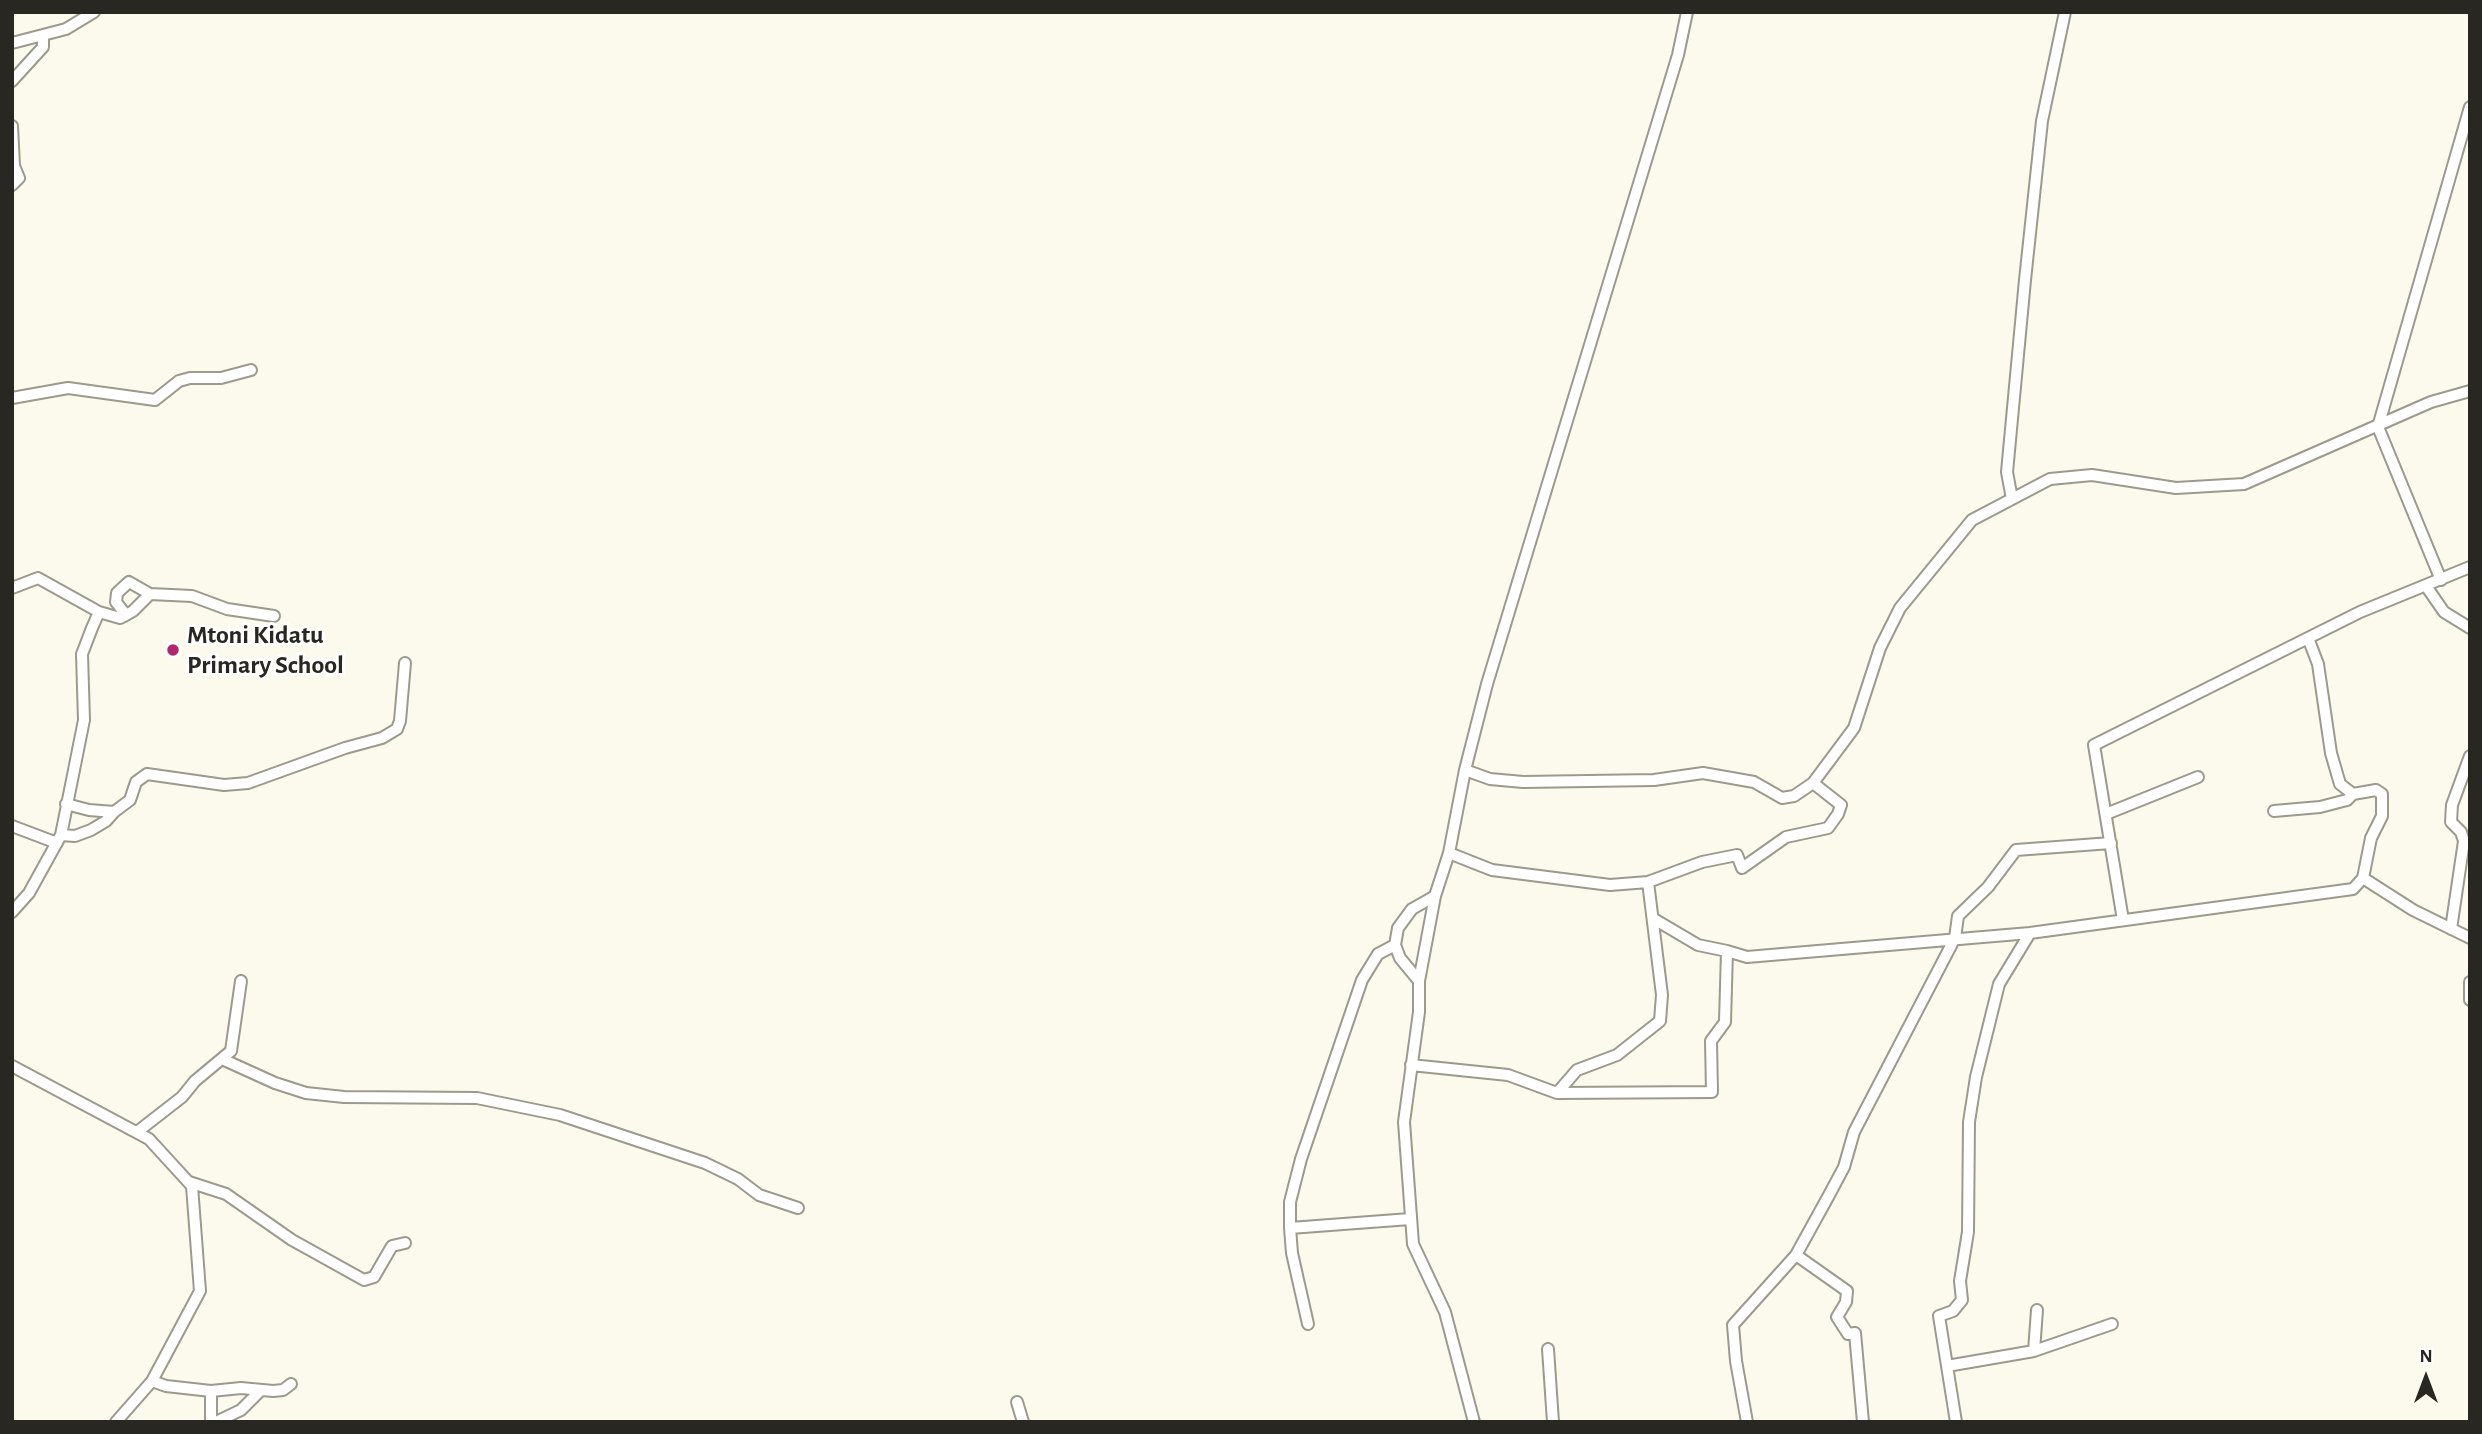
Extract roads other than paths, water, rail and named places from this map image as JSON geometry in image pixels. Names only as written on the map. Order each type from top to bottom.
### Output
[{"type":"street","points":[[12,43],[66,29],[94,12]]},
{"type":"street","points":[[1474,1422],[1445,1312],[1413,1244],[1404,1122],[1419,1012],[1419,981],[1435,896],[1449,853],[1465,770],[1487,684],[1678,55],[1687,12]]},
{"type":"street","points":[[2012,499],[2007,472],[2023,294],[2042,121],[2065,12]]},
{"type":"street","points":[[12,81],[43,47],[43,37]]},
{"type":"street","points":[[2441,580],[2378,427],[2470,107]]},
{"type":"street","points":[[12,126],[14,166],[19,178],[12,185]]},
{"type":"street","points":[[12,398],[68,388],[155,400],[179,381],[190,377],[220,377],[251,370]]},
{"type":"street","points":[[1465,770],[1490,779],[1522,782],[1654,780],[1703,773],[1754,782],[1782,798],[1794,796],[1813,783],[1854,728],[1880,648],[1900,608],[1972,520],[2050,479],[2092,475],[2176,488],[2244,484],[2431,402],[2470,391]]},
{"type":"street","points":[[2123,920],[2094,745],[2360,612],[2470,567]]},
{"type":"street","points":[[12,588],[38,578],[114,618],[125,615],[150,594]]},
{"type":"street","points":[[125,615],[116,602],[122,587],[129,582],[150,594],[192,596],[227,609],[274,616]]},
{"type":"street","points":[[2426,586],[2444,612],[2470,628]]},
{"type":"street","points":[[13,908],[29,893],[59,839],[84,720],[82,654],[99,612]]},
{"type":"street","points":[[2308,638],[2318,664],[2331,753],[2340,784],[2353,794]]},
{"type":"street","points":[[12,826],[59,839],[75,836],[106,821],[130,800],[136,782],[147,774],[224,785],[248,783],[391,733],[400,721],[405,663]]},
{"type":"street","points":[[2451,929],[2464,841],[2461,832],[2451,822],[2452,805],[2470,756]]},
{"type":"street","points":[[2106,814],[2198,776]]},
{"type":"street","points":[[1449,853],[1492,870],[1610,885],[1648,882],[1702,862],[1737,855],[1742,868],[1786,836],[1828,828],[1838,814],[1841,804],[1813,783]]},
{"type":"street","points":[[1654,919],[1698,945],[1747,957],[2030,933],[2353,889],[2363,878],[2371,838],[2382,817],[2382,794],[2376,790],[2353,794],[2347,800],[2320,807],[2274,811]]},
{"type":"street","points":[[66,804],[89,810],[114,812]]},
{"type":"street","points":[[1746,1422],[1733,1325],[1796,1255],[1844,1167],[1854,1132],[1955,939],[1958,916],[1988,887],[2016,850],[2111,843]]},
{"type":"street","points":[[2363,878],[2413,910],[2470,938]]},
{"type":"street","points":[[1557,1093],[1577,1070],[1617,1055],[1660,1020],[1662,995],[1648,882]]},
{"type":"street","points":[[1419,981],[1400,958],[1395,945],[1398,928],[1412,909],[1435,896]]},
{"type":"street","points":[[1956,1422],[1939,1316],[1954,1311],[1962,1300],[1960,1281],[1968,1233],[1969,1122],[1976,1077],[1999,984],[2030,933]]},
{"type":"street","points":[[1308,1324],[1292,1253],[1290,1202],[1294,1182],[1362,980],[1378,954],[1395,945]]},
{"type":"street","points":[[1411,1065],[1508,1075],[1557,1093],[1712,1091],[1711,1041],[1725,1022],[1727,951]]},
{"type":"street","points":[[137,1132],[182,1097],[195,1081],[231,1051],[241,981]]},
{"type":"street","points":[[2470,982],[2470,1000]]},
{"type":"street","points":[[222,1059],[275,1083],[306,1093],[344,1097],[477,1098],[561,1115],[705,1163],[738,1179],[760,1195],[798,1208]]},
{"type":"street","points":[[12,1066],[149,1139],[190,1182],[226,1194],[311,1252],[364,1280],[374,1278],[392,1246],[405,1243]]},
{"type":"street","points":[[116,1422],[152,1381],[200,1291],[190,1182]]},
{"type":"street","points":[[1290,1228],[1410,1219]]},
{"type":"street","points":[[1796,1255],[1847,1291],[1846,1302],[1837,1317],[1848,1334],[1855,1333],[1863,1422]]},
{"type":"street","points":[[2034,1351],[2037,1310]]},
{"type":"street","points":[[1947,1366],[2034,1351],[2112,1324]]},
{"type":"street","points":[[1548,1349],[1553,1422]]},
{"type":"street","points":[[152,1381],[166,1386],[211,1391],[241,1388],[283,1390],[290,1384]]},
{"type":"street","points":[[211,1391],[214,1422],[241,1410],[260,1391]]},
{"type":"street","points":[[1017,1402],[1023,1422]]},
{"type":"place","name":"Mtoni Kidatu Primary School","points":[[173,650]]}]
